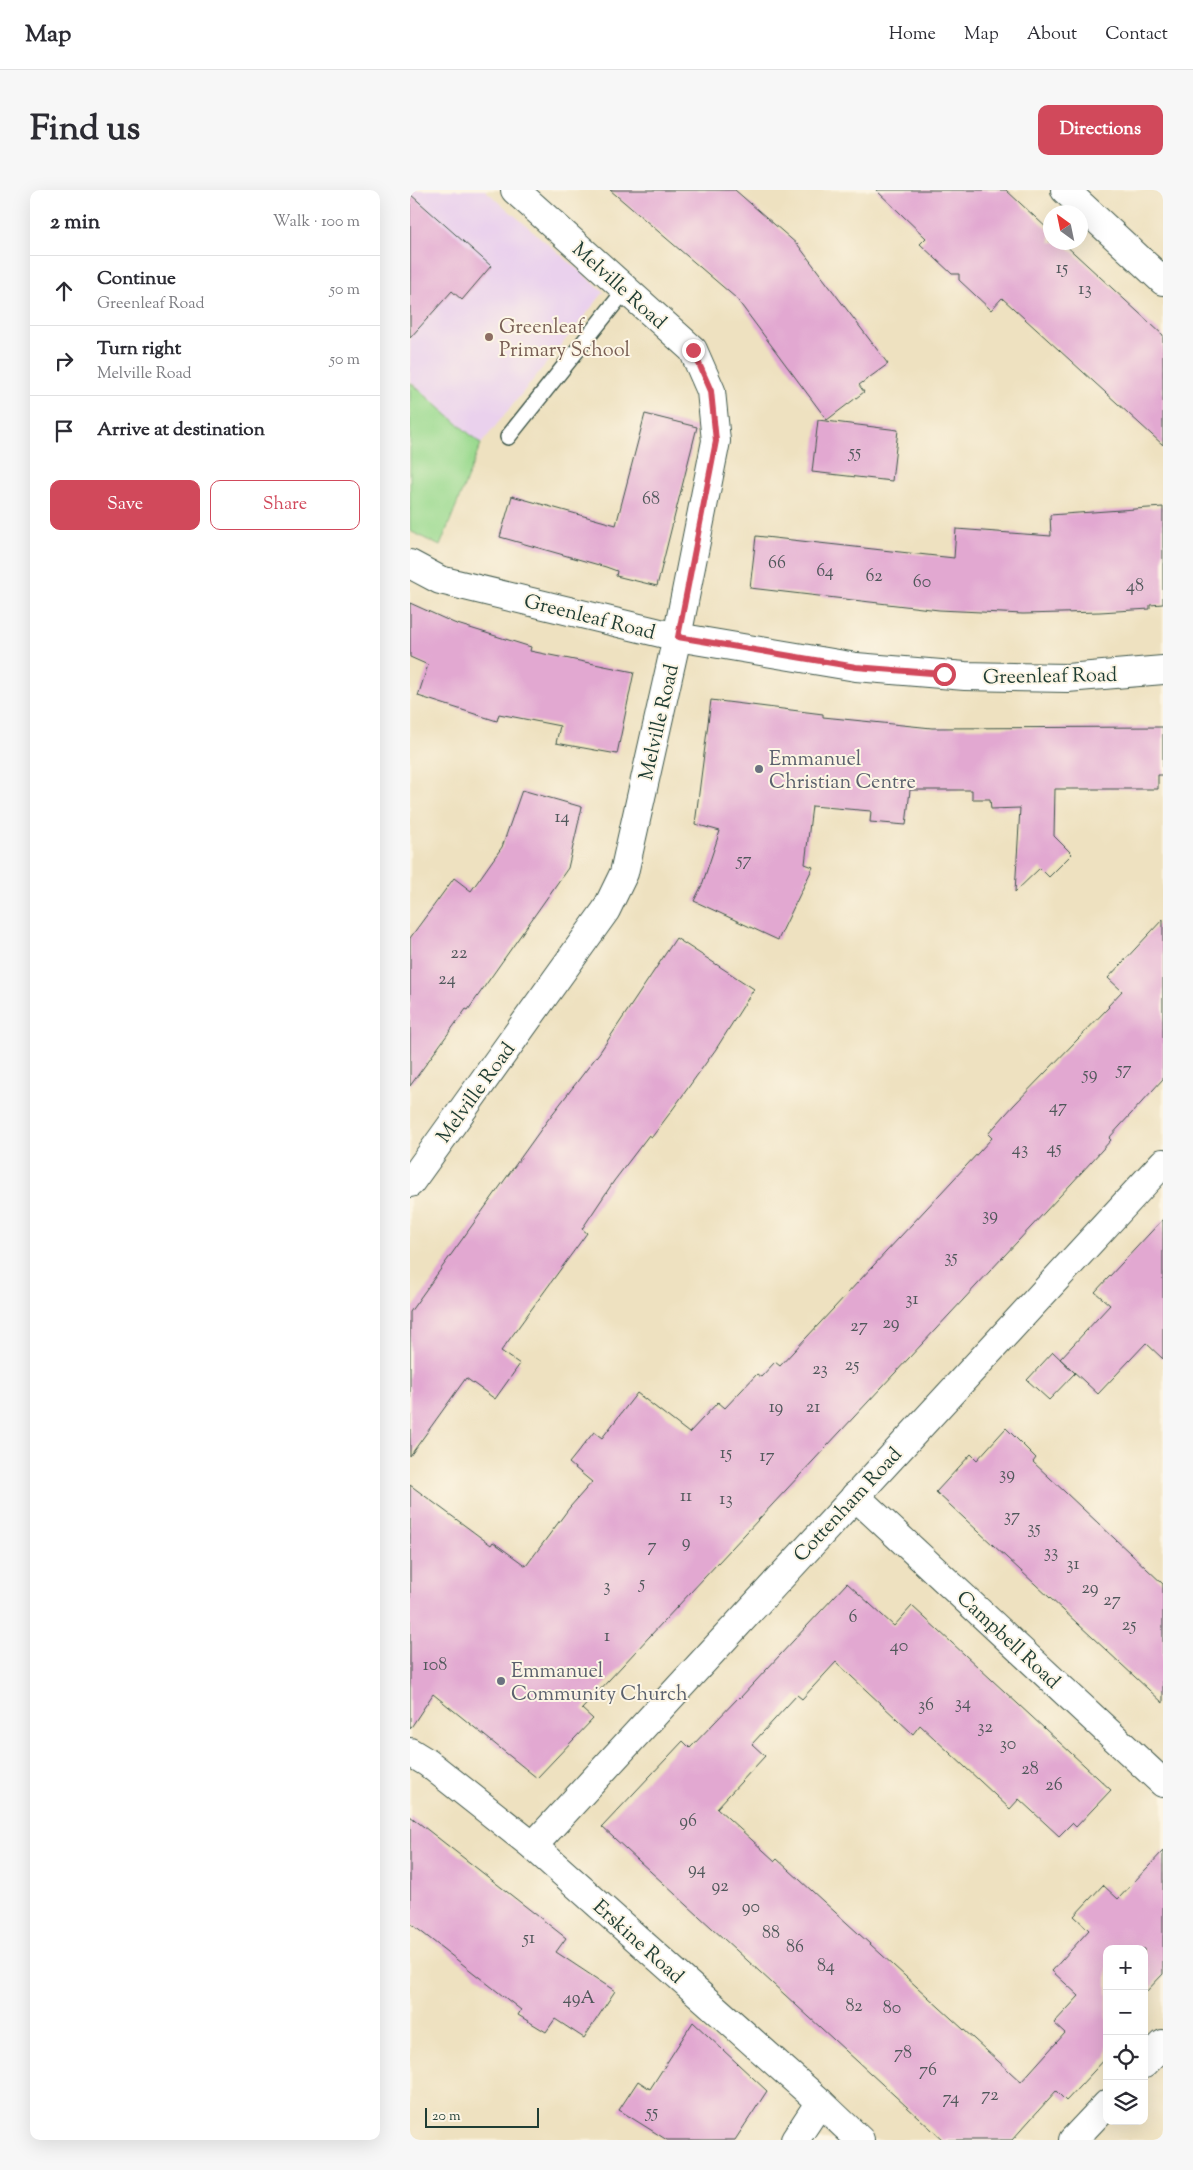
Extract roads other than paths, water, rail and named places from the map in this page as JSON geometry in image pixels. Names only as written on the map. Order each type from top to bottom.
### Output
[{"type":"street","name":"Melville Road","points":[[410,1183],[606,910],[624,873],[678,637],[716,441],[711,391],[693,350],[515,190]]},
{"type":"street","points":[[1065,190],[1163,281]]},
{"type":"street","name":"Greenleaf Road","points":[[410,564],[440,580],[678,637],[856,667],[965,676],[1067,678],[1163,670]]},
{"type":"street","name":"Cottenham Road","points":[[533,1846],[1163,1163]]},
{"type":"street","name":"Campbell Road","points":[[855,1496],[1163,1783]]},
{"type":"street","name":"Erskine Road","points":[[410,1752],[428,1763],[533,1846],[820,2102],[860,2140]]},
{"type":"street","points":[[1148,2060],[1163,2044]]},
{"type":"street","points":[[795,2140],[820,2102]]},
{"type":"street","points":[[1073,2140],[1103,2108]]},
{"type":"lane","points":[[508,438],[626,289]]},
{"type":"place","name":"Greenleaf Primary School","points":[[489,337]]},
{"type":"place","name":"Emmanuel Christian Centre","points":[[759,769]]},
{"type":"place","name":"Emmanuel Community Church","points":[[501,1681]]}]
